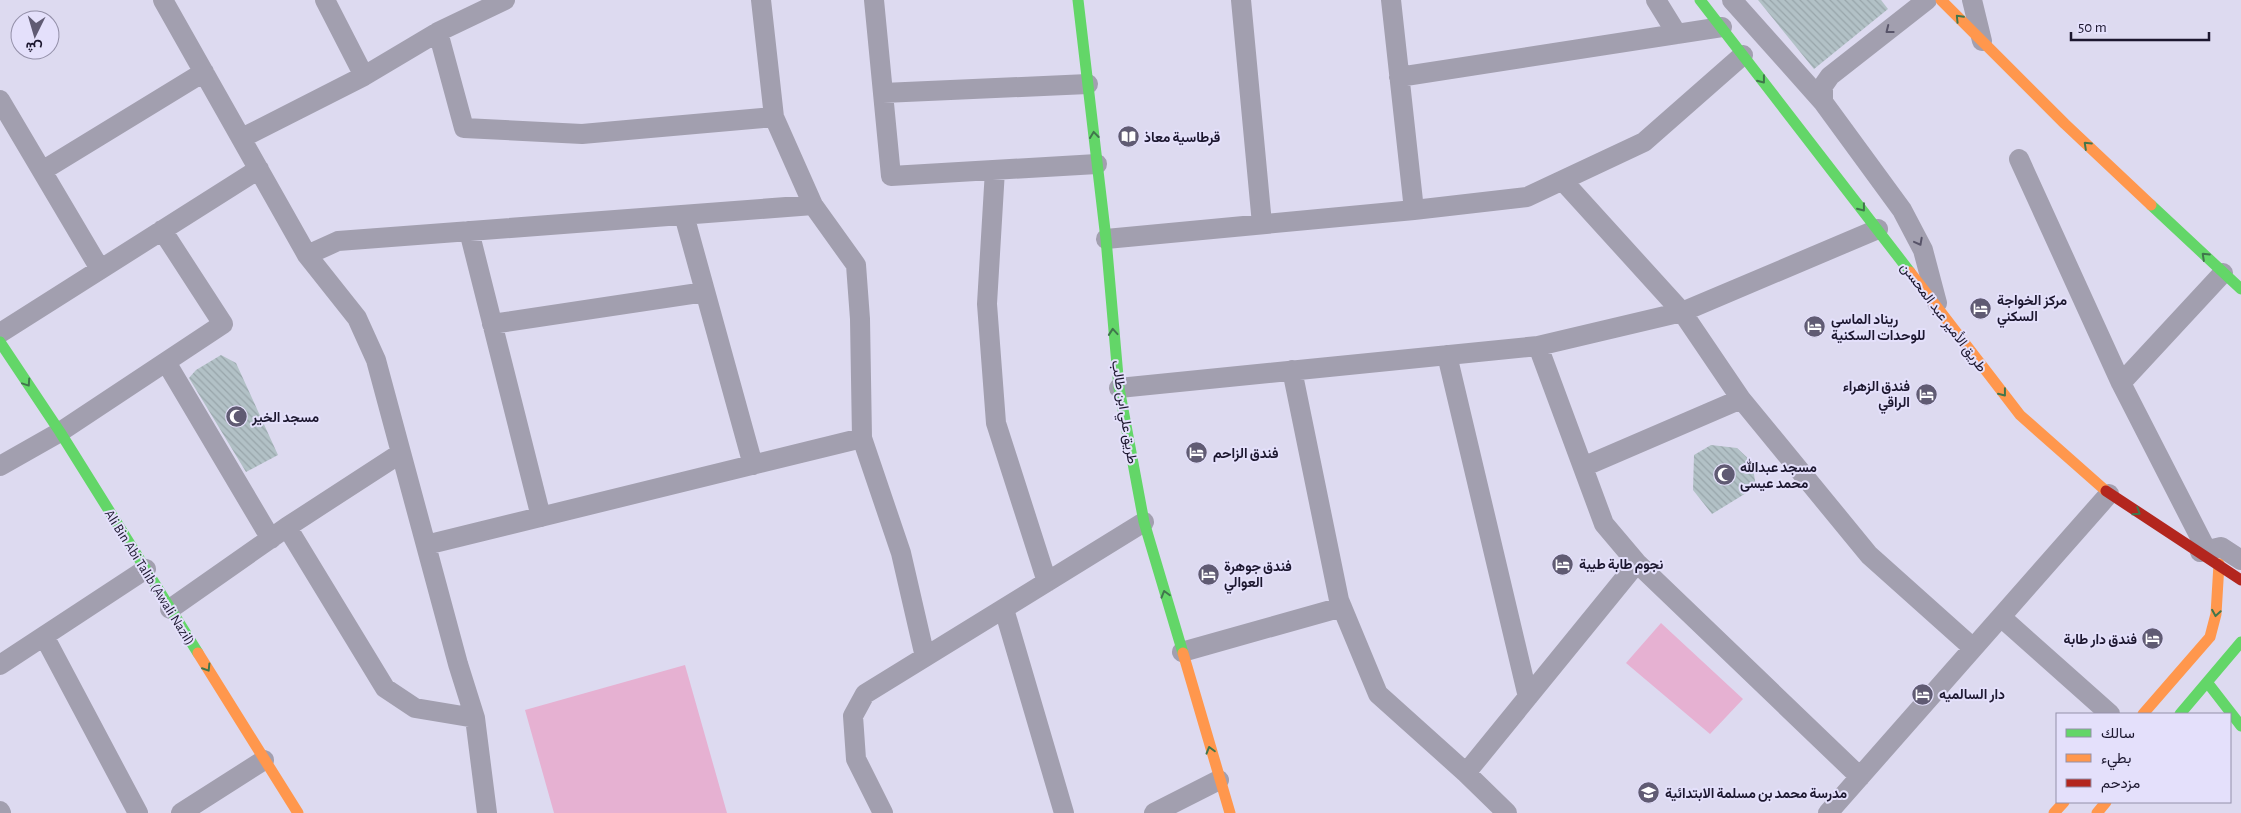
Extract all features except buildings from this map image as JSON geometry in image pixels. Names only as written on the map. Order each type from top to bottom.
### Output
[{"type":"main road","name":"طريق علي ابن طالب","points":[[1078,0],[1106,239],[1119,388],[1144,522],[1230,813]]},
{"type":"main road","name":"طريق الأمير عبد المحسن","points":[[1700,0],[2020,415],[2109,494],[2208,555],[2241,580]]},
{"type":"main road","points":[[1941,0],[2065,124],[2241,290]]},
{"type":"main road","name":"Ali Bin Abi Talib (Awali Nazil)","points":[[0,342],[60,432],[298,813]]},
{"type":"main road","points":[[2144,713],[2210,637],[2216,614],[2208,555]]},
{"type":"main road","points":[[2181,713],[2241,642]]},
{"type":"main road","points":[[2207,682],[2231,713]]},
{"type":"main road","points":[[2231,713],[2241,726]]},
{"type":"main road","points":[[2054,813],[2063,803]]},
{"type":"main road","points":[[2097,813],[2105,803]]},
{"type":"street","points":[[163,0],[307,255],[357,318],[376,360],[475,718],[488,813]]},
{"type":"street","points":[[325,0],[364,76]]},
{"type":"street","points":[[242,138],[364,76],[438,32],[504,0]]},
{"type":"street","points":[[761,0],[774,117],[812,205],[856,265],[860,319],[862,438],[902,553],[925,657]]},
{"type":"street","points":[[874,0],[891,176],[1097,164]]},
{"type":"street","points":[[1241,0],[1262,224]]},
{"type":"street","points":[[1391,0],[1414,210]]},
{"type":"street","points":[[1656,0],[1677,34]]},
{"type":"street","points":[[1732,0],[1823,102],[1902,210],[1924,250],[1938,311]]},
{"type":"street","points":[[1823,102],[1824,86],[1830,76],[1927,0]]},
{"type":"street","points":[[1972,0],[1983,43]]},
{"type":"street","points":[[1399,76],[1722,27]]},
{"type":"street","points":[[438,32],[464,128],[582,134],[774,117]]},
{"type":"street","points":[[1106,239],[1414,210],[1527,197],[1644,142],[1743,55]]},
{"type":"street","points":[[42,171],[204,72]]},
{"type":"street","points":[[883,93],[1088,84]]},
{"type":"street","points":[[0,100],[100,270]]},
{"type":"street","points":[[2019,159],[2121,384],[2208,555],[2221,547],[2240,559]]},
{"type":"street","points":[[0,333],[259,169]]},
{"type":"street","points":[[995,170],[987,304],[996,422],[1047,582]]},
{"type":"street","points":[[1563,181],[1682,312],[1741,399],[1869,555],[1974,648]]},
{"type":"street","points":[[307,255],[338,242],[812,205]]},
{"type":"street","points":[[684,215],[753,465]]},
{"type":"street","points":[[1119,388],[1538,346],[1682,312],[1878,229]]},
{"type":"street","points":[[0,466],[60,432],[223,324],[162,230]]},
{"type":"street","points":[[469,231],[540,517]]},
{"type":"street","points":[[2121,384],[2223,273]]},
{"type":"street","points":[[492,324],[705,292]]},
{"type":"street","points":[[1538,346],[1604,524],[1637,563],[1860,777]]},
{"type":"street","points":[[1447,355],[1528,697]]},
{"type":"street","points":[[166,362],[279,533],[385,688],[415,708],[475,718]]},
{"type":"street","points":[[1292,370],[1342,607],[1378,694],[1466,773],[1507,813]]},
{"type":"street","points":[[1583,466],[1741,399]]},
{"type":"street","points":[[426,545],[862,438]]},
{"type":"street","points":[[170,609],[279,533],[401,453]]},
{"type":"street","points":[[1828,813],[2109,494]]},
{"type":"street","points":[[883,813],[856,759],[853,716],[865,694],[1144,522]]},
{"type":"street","points":[[1466,773],[1637,563]]},
{"type":"street","points":[[0,665],[146,569]]},
{"type":"street","points":[[1182,652],[1342,607]]},
{"type":"street","points":[[1004,608],[1064,813]]},
{"type":"street","points":[[2001,617],[2109,713]]},
{"type":"street","points":[[44,636],[138,813]]},
{"type":"street","points":[[181,813],[264,760]]},
{"type":"street","points":[[1154,813],[1219,780]]},
{"type":"shaded area","points":[[1661,623],[1743,699],[1710,734],[1626,663]]},
{"type":"shaded area","points":[[685,665],[727,813],[554,813],[525,710]]},
{"type":"traffic: fast","points":[[1078,0],[1106,239],[1119,388],[1144,522],[1183,653]]},
{"type":"traffic: fast","points":[[1700,0],[1910,272]]},
{"type":"traffic: fast","points":[[2151,205],[2241,289]]},
{"type":"traffic: fast","points":[[0,342],[60,432],[198,653]]},
{"type":"traffic: fast","points":[[2181,713],[2241,642]]},
{"type":"traffic: fast","points":[[2207,682],[2231,713]]},
{"type":"traffic: fast","points":[[2231,713],[2241,726]]},
{"type":"traffic: slow","points":[[1941,0],[2065,124],[2151,205]]},
{"type":"traffic: slow","points":[[1910,272],[2020,415],[2106,491]]},
{"type":"traffic: slow","points":[[2144,713],[2210,637],[2216,614],[2219,564]]},
{"type":"traffic: slow","points":[[198,653],[298,813]]},
{"type":"traffic: slow","points":[[1183,653],[1230,813]]},
{"type":"traffic: slow","points":[[2054,813],[2063,803]]},
{"type":"traffic: slow","points":[[2097,813],[2105,803]]},
{"type":"traffic: jam","points":[[2106,491],[2241,580]]},
{"type":"place","name":"قرطاسية معاذ","points":[[1128,137]]},
{"type":"place","name":"مركز الخواجة السكني","points":[[1981,308]]},
{"type":"place","name":"ريناد الماسي للوحدات السكنية","points":[[1815,327]]},
{"type":"place","name":"فندق الزهراء الراقي","points":[[1926,394]]},
{"type":"place","name":"مسجد الخير","points":[[236,417]]},
{"type":"place","name":"فندق الزاحم","points":[[1197,453]]},
{"type":"place","name":"مسجد عبدالله محمد عيسى","points":[[1724,475]]},
{"type":"place","name":"نجوم طابة طيبة","points":[[1563,564]]},
{"type":"place","name":"فندق جوهرة العوالي","points":[[1208,574]]},
{"type":"place","name":"فندق دار طابة","points":[[2153,639]]},
{"type":"place","name":"دار السالميه","points":[[1923,694]]},
{"type":"place","name":"مدرسة محمد بن مسلمة الابتدائية","points":[[1649,793]]}]
